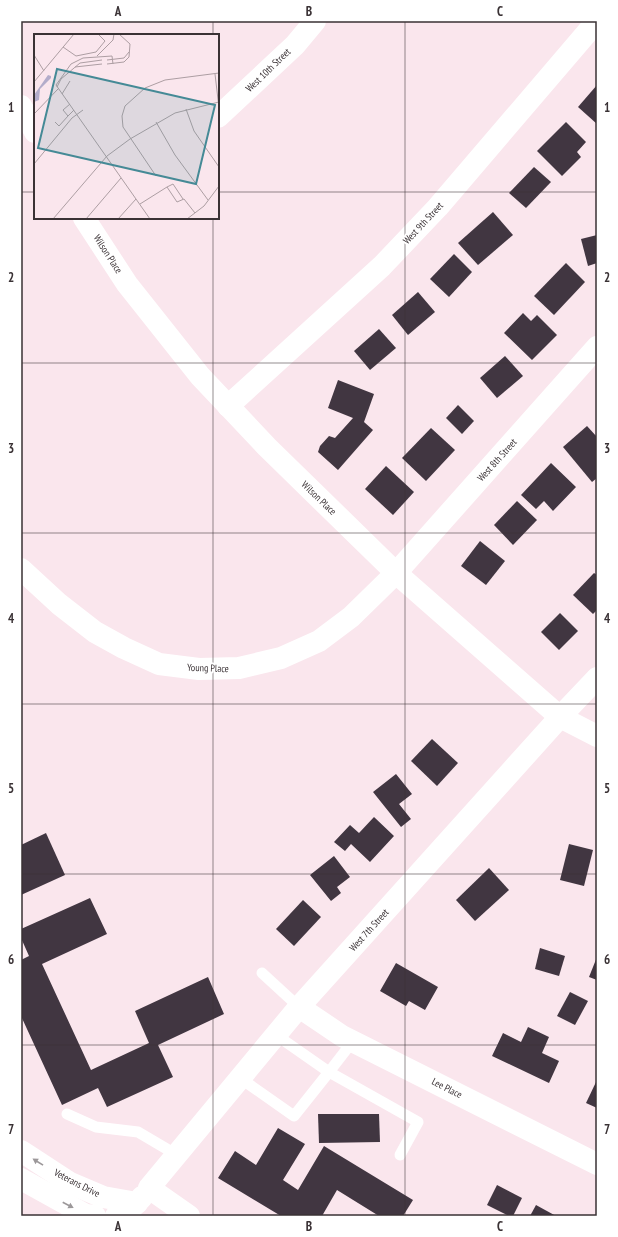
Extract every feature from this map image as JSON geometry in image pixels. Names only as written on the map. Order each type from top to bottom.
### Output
[{"type":"street","name":"West 10th Street","points":[[219,116],[295,45],[315,21]]},
{"type":"street","name":"West 9th Street","points":[[228,406],[382,266],[438,207],[597,21]]},
{"type":"street","points":[[21,106],[34,130]]},
{"type":"street","name":"Wilson Place","points":[[85,219],[127,284],[200,376],[267,447],[396,573],[560,717],[597,736]]},
{"type":"street","name":"West 8th Street","points":[[396,573],[597,347]]},
{"type":"street","name":"Young Place","points":[[21,569],[59,604],[95,632],[159,664],[199,669],[239,668],[281,658],[319,641],[351,616],[396,573]]},
{"type":"street","name":"West 7th Street","points":[[143,1195],[299,1007],[560,717],[597,678]]},
{"type":"street","name":"Lee Place","points":[[299,1007],[342,1036],[597,1164]]},
{"type":"street","name":"Veterans Drive","points":[[21,1151],[70,1182],[103,1197],[143,1195]]},
{"type":"street","points":[[21,1179],[86,1215],[95,1216]]},
{"type":"street","points":[[116,1216],[122,1215],[143,1195],[189,1216]]},
{"type":"lane","points":[[262,973],[299,1007]]},
{"type":"lane","points":[[276,1035],[329,1072],[418,1122],[400,1155]]},
{"type":"lane","points":[[240,1078],[294,1116],[354,1041]]},
{"type":"lane","points":[[67,1114],[96,1127],[138,1132],[176,1155]]},
{"type":"building","points":[[597,85],[597,124],[578,107]]},
{"type":"building","points":[[566,122],[586,142],[577,152],[581,157],[562,176],[537,151]]},
{"type":"building","points":[[534,167],[551,182],[526,208],[509,193]]},
{"type":"building","points":[[493,212],[513,235],[478,265],[458,243]]},
{"type":"building","points":[[597,235],[597,263],[588,266],[581,239]]},
{"type":"building","points":[[454,254],[472,272],[449,297],[430,279]]},
{"type":"building","points":[[566,263],[585,282],[554,315],[534,296]]},
{"type":"building","points":[[418,292],[435,312],[408,335],[392,315]]},
{"type":"building","points":[[523,313],[531,321],[537,315],[557,335],[532,360],[504,333]]},
{"type":"building","points":[[379,329],[396,348],[370,370],[354,351]]},
{"type":"building","points":[[505,356],[523,376],[497,398],[480,378]]},
{"type":"building","points":[[338,380],[374,394],[364,422],[373,430],[338,470],[318,452],[320,446],[329,436],[335,438],[353,418],[328,408]]},
{"type":"building","points":[[458,405],[474,421],[462,434],[446,418]]},
{"type":"building","points":[[587,426],[597,437],[597,478],[592,482],[563,447]]},
{"type":"building","points":[[431,428],[455,450],[426,481],[402,458]]},
{"type":"building","points":[[551,463],[576,487],[553,511],[544,501],[536,509],[521,495]]},
{"type":"building","points":[[386,466],[414,492],[393,515],[365,489]]},
{"type":"building","points":[[517,501],[537,520],[513,545],[494,525]]},
{"type":"building","points":[[480,541],[505,561],[486,585],[461,566]]},
{"type":"building","points":[[594,573],[597,575],[597,610],[593,614],[573,595]]},
{"type":"building","points":[[560,613],[578,631],[559,650],[541,632]]},
{"type":"building","points":[[432,739],[458,763],[437,786],[411,761]]},
{"type":"building","points":[[396,774],[412,794],[399,804],[411,819],[401,827],[373,792]]},
{"type":"building","points":[[374,817],[394,836],[370,862],[351,844],[345,851],[334,842],[350,825],[359,833]]},
{"type":"building","points":[[46,833],[65,875],[21,895],[21,845]]},
{"type":"building","points":[[569,844],[593,850],[584,886],[560,880]]},
{"type":"building","points":[[334,856],[350,877],[337,887],[341,893],[331,901],[310,875]]},
{"type":"building","points":[[489,868],[509,890],[475,921],[456,900]]},
{"type":"building","points":[[90,898],[107,934],[42,964],[91,1070],[149,1043],[135,1011],[208,977],[224,1014],[158,1045],[173,1077],[107,1107],[98,1088],[62,1105],[21,1016],[21,960],[29,956],[21,938],[21,929]]},
{"type":"building","points":[[303,900],[321,917],[294,946],[276,929]]},
{"type":"building","points":[[540,948],[565,956],[559,976],[535,969]]},
{"type":"building","points":[[597,957],[597,980],[589,977]]},
{"type":"building","points":[[396,963],[438,987],[425,1010],[409,1001],[406,1006],[380,991]]},
{"type":"building","points":[[570,992],[588,1001],[575,1025],[557,1016]]},
{"type":"building","points":[[528,1027],[549,1037],[542,1053],[559,1061],[549,1083],[492,1056],[503,1033],[521,1042]]},
{"type":"building","points":[[597,1080],[597,1108],[586,1103]]},
{"type":"building","points":[[318,1114],[379,1114],[380,1142],[319,1143]]},
{"type":"building","points":[[278,1128],[305,1144],[283,1180],[298,1190],[324,1146],[413,1200],[403,1216],[379,1216],[337,1190],[322,1216],[281,1216],[218,1178],[235,1151],[256,1165]]},
{"type":"building","points":[[497,1185],[522,1198],[513,1216],[509,1216],[487,1205]]},
{"type":"building","points":[[536,1205],[556,1216],[530,1216]]}]
